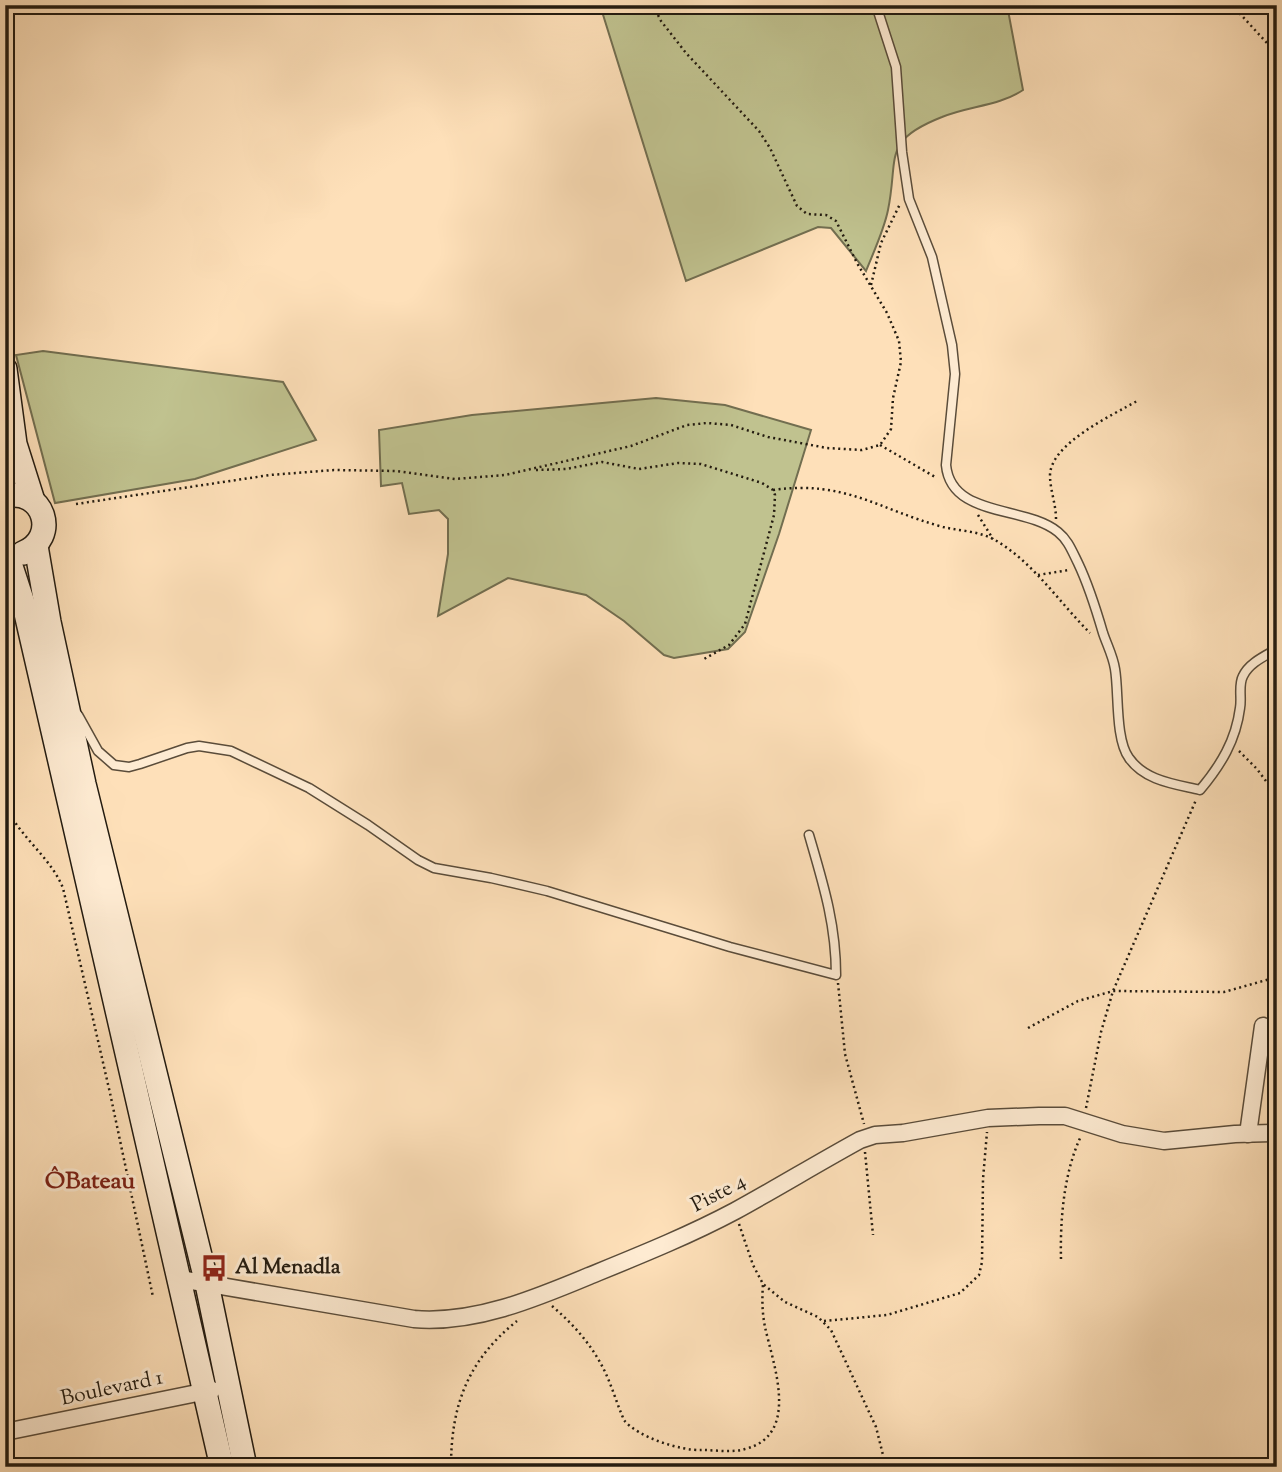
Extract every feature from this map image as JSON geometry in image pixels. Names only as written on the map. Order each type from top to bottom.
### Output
[{"type":"main road","points":[[5,369],[15,444],[33,500],[44,519],[43,534],[36,546],[22,554],[6,553],[29,628],[180,1279],[245,1467]]},
{"type":"main road","points":[[5,496],[19,495],[33,500]]},
{"type":"main road","points":[[36,546],[46,611],[91,815],[207,1284],[222,1467]]},
{"type":"street","points":[[1248,1134],[1267,1037]]},
{"type":"street","name":"Piste 4","points":[[180,1279],[434,1321],[482,1313],[558,1289],[657,1248],[734,1211],[866,1138],[988,1118],[1052,1116],[1065,1116],[1138,1138],[1164,1141],[1277,1133]]},
{"type":"street","name":"Boulevard 1","points":[[5,1432],[216,1389]]},
{"type":"lane","points":[[876,5],[896,67],[907,192],[913,214],[932,257],[952,345],[955,374],[946,465],[947,477],[952,487],[968,499],[1056,530],[1068,542],[1095,603],[1111,653],[1115,668],[1122,742],[1129,758],[1150,777],[1200,790],[1214,774],[1231,746],[1240,708],[1242,677],[1254,664],[1277,649]]},
{"type":"lane","points":[[63,688],[98,751],[114,765],[129,767],[199,746],[231,751],[309,788],[434,868],[547,891],[758,955],[836,975],[836,943],[832,917],[809,835]]},
{"type":"path","points":[[76,504],[282,474],[334,470],[397,471],[468,479],[505,475],[631,446],[687,425],[707,423],[731,425],[768,437],[827,448],[862,450],[880,445],[891,429],[893,398],[901,362],[895,330],[836,221],[826,215],[807,214],[797,206],[770,148],[759,131],[686,53],[661,21],[653,5]]},
{"type":"path","points":[[1232,5],[1277,54]]},
{"type":"path","points":[[871,285],[881,243],[907,192]]},
{"type":"path","points":[[1056,530],[1050,476],[1052,466],[1079,436],[1138,401]]},
{"type":"path","points":[[1272,424],[1277,435]]},
{"type":"path","points":[[880,445],[952,487]]},
{"type":"path","points":[[532,469],[553,470],[602,462],[639,469],[678,463],[701,464],[762,483],[773,490],[774,515],[745,624],[729,645],[704,659]]},
{"type":"path","points":[[773,490],[810,486],[851,493],[942,526],[993,539]]},
{"type":"path","points":[[968,499],[993,539],[1038,575],[1111,653]]},
{"type":"path","points":[[1038,575],[1081,568]]},
{"type":"path","points":[[1231,746],[1257,769],[1277,796]]},
{"type":"path","points":[[1061,1259],[1060,1241],[1067,1181],[1085,1122],[1101,1032],[1113,990],[1200,790]]},
{"type":"path","points":[[5,804],[26,837],[51,865],[63,888],[153,1297]]},
{"type":"path","points":[[836,975],[845,1054],[866,1138],[873,1235]]},
{"type":"path","points":[[1028,1028],[1078,1001],[1113,990],[1224,992],[1277,977]]},
{"type":"path","points":[[824,1321],[897,1312],[960,1293],[979,1275],[982,1262],[983,1179],[988,1118]]},
{"type":"path","points":[[734,1211],[753,1265],[764,1284],[785,1301],[824,1321],[840,1345],[876,1427],[887,1467]]},
{"type":"path","points":[[558,1289],[544,1300],[581,1334],[593,1351],[628,1425],[682,1448],[736,1451],[760,1443],[772,1429],[779,1413],[779,1390],[763,1312],[764,1284]]},
{"type":"path","points":[[451,1467],[454,1416],[465,1384],[481,1358],[524,1315]]},
{"type":"green space","points":[[600,5],[1007,5],[1023,90],[994,103],[942,117],[909,134],[901,143],[896,153],[886,218],[866,271],[831,228],[818,227],[686,281]]},
{"type":"green space","points":[[43,351],[283,382],[316,440],[195,479],[55,503],[16,355]]},
{"type":"green space","points":[[656,398],[725,405],[811,430],[745,632],[728,649],[674,658],[664,655],[624,621],[586,595],[508,578],[438,616],[448,554],[448,519],[439,510],[409,514],[402,483],[381,486],[379,430],[472,415]]},
{"type":"place","name":"Al Menadla","points":[[214,1268]]},
{"type":"district","name":"ÔBateau","points":[[90,1182]]}]
